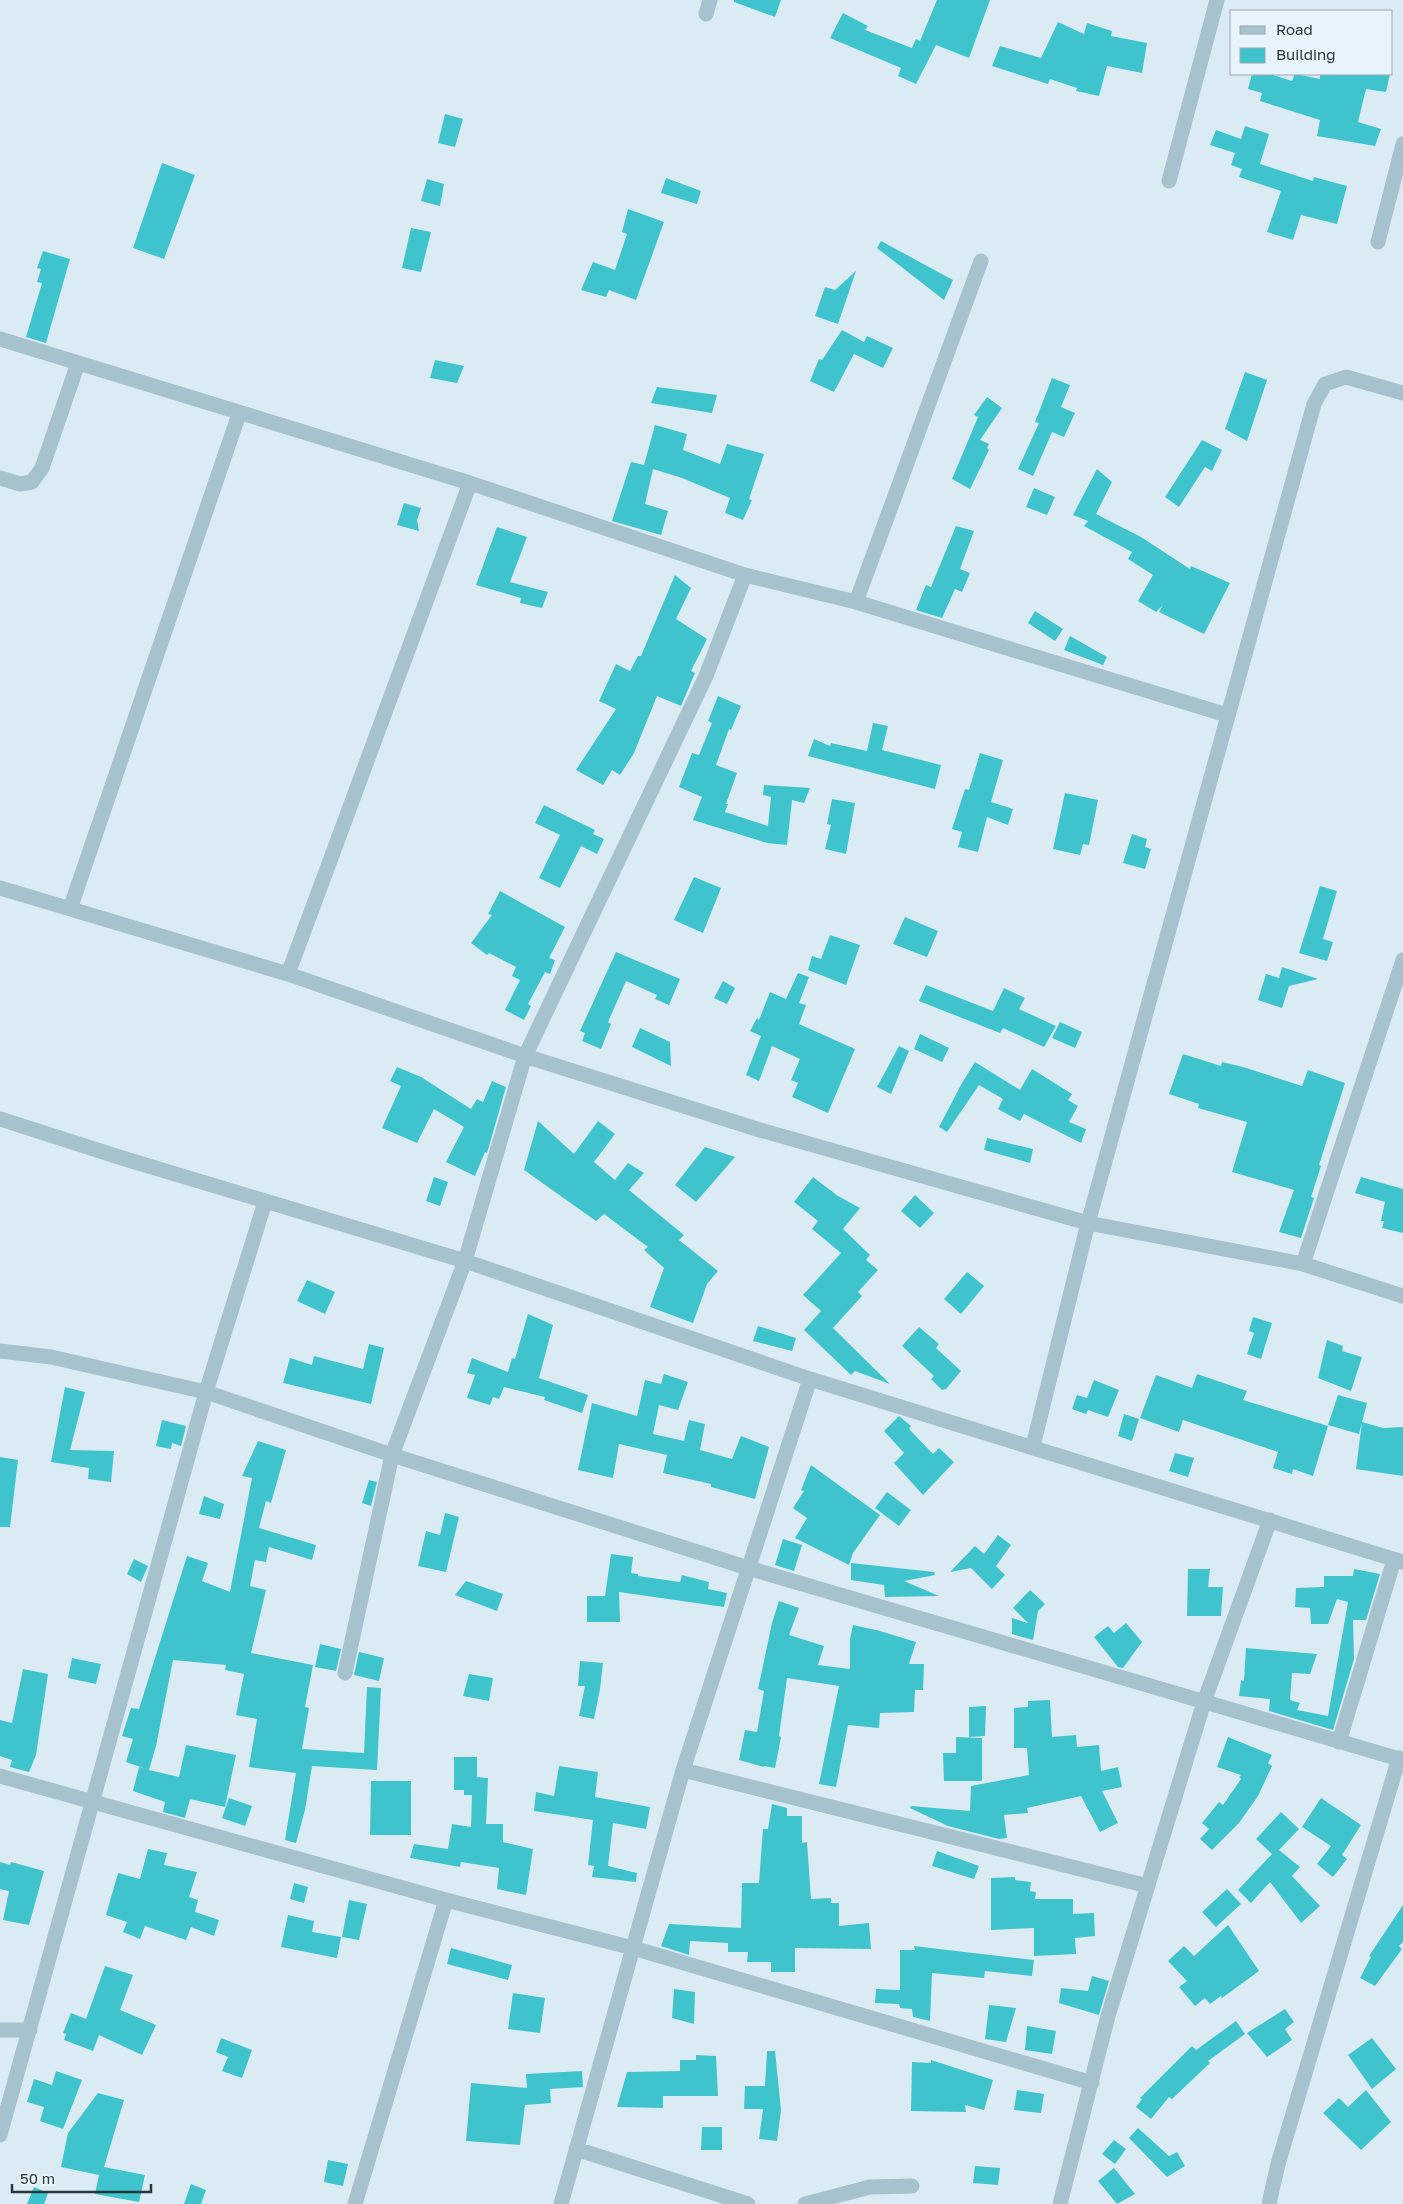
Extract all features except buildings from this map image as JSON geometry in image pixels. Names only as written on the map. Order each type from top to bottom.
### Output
[{"type":"street","points":[[1169,181],[1217,0]]},
{"type":"street","points":[[1378,242],[1403,144]]},
{"type":"street","points":[[856,602],[981,261]]},
{"type":"street","points":[[0,339],[470,483],[745,575],[856,602],[1227,715]]},
{"type":"street","points":[[0,478],[20,484],[32,482],[42,468],[78,362]]},
{"type":"street","points":[[1033,1446],[1088,1223],[1314,404],[1325,384],[1346,378],[1403,393]]},
{"type":"street","points":[[70,909],[240,414]]},
{"type":"street","points":[[288,974],[470,483]]},
{"type":"street","points":[[345,1674],[392,1455],[465,1261],[525,1056],[706,676],[745,575]]},
{"type":"street","points":[[0,888],[288,974],[525,1056],[760,1130],[1088,1223],[1303,1264],[1403,1296]]},
{"type":"street","points":[[1303,1264],[1403,960]]},
{"type":"street","points":[[0,1119],[265,1202],[465,1261],[810,1379],[1033,1446],[1399,1561],[1339,1742]]},
{"type":"street","points":[[0,2135],[206,1392],[265,1202]]},
{"type":"street","points":[[0,1351],[51,1357],[206,1392],[392,1455],[748,1568],[1401,1759],[1281,2154],[1269,2204]]},
{"type":"street","points":[[562,2204],[684,1770],[810,1379]]},
{"type":"street","points":[[1060,2204],[1108,2016],[1204,1702],[1270,1520]]},
{"type":"street","points":[[684,1770],[1148,1886]]},
{"type":"street","points":[[0,1776],[446,1900],[633,1948],[1092,2082]]},
{"type":"street","points":[[355,2204],[446,1900]]},
{"type":"street","points":[[0,2030],[30,2030]]},
{"type":"street","points":[[576,2149],[748,2204]]},
{"type":"street","points":[[805,2204],[870,2186],[912,2186]]}]
